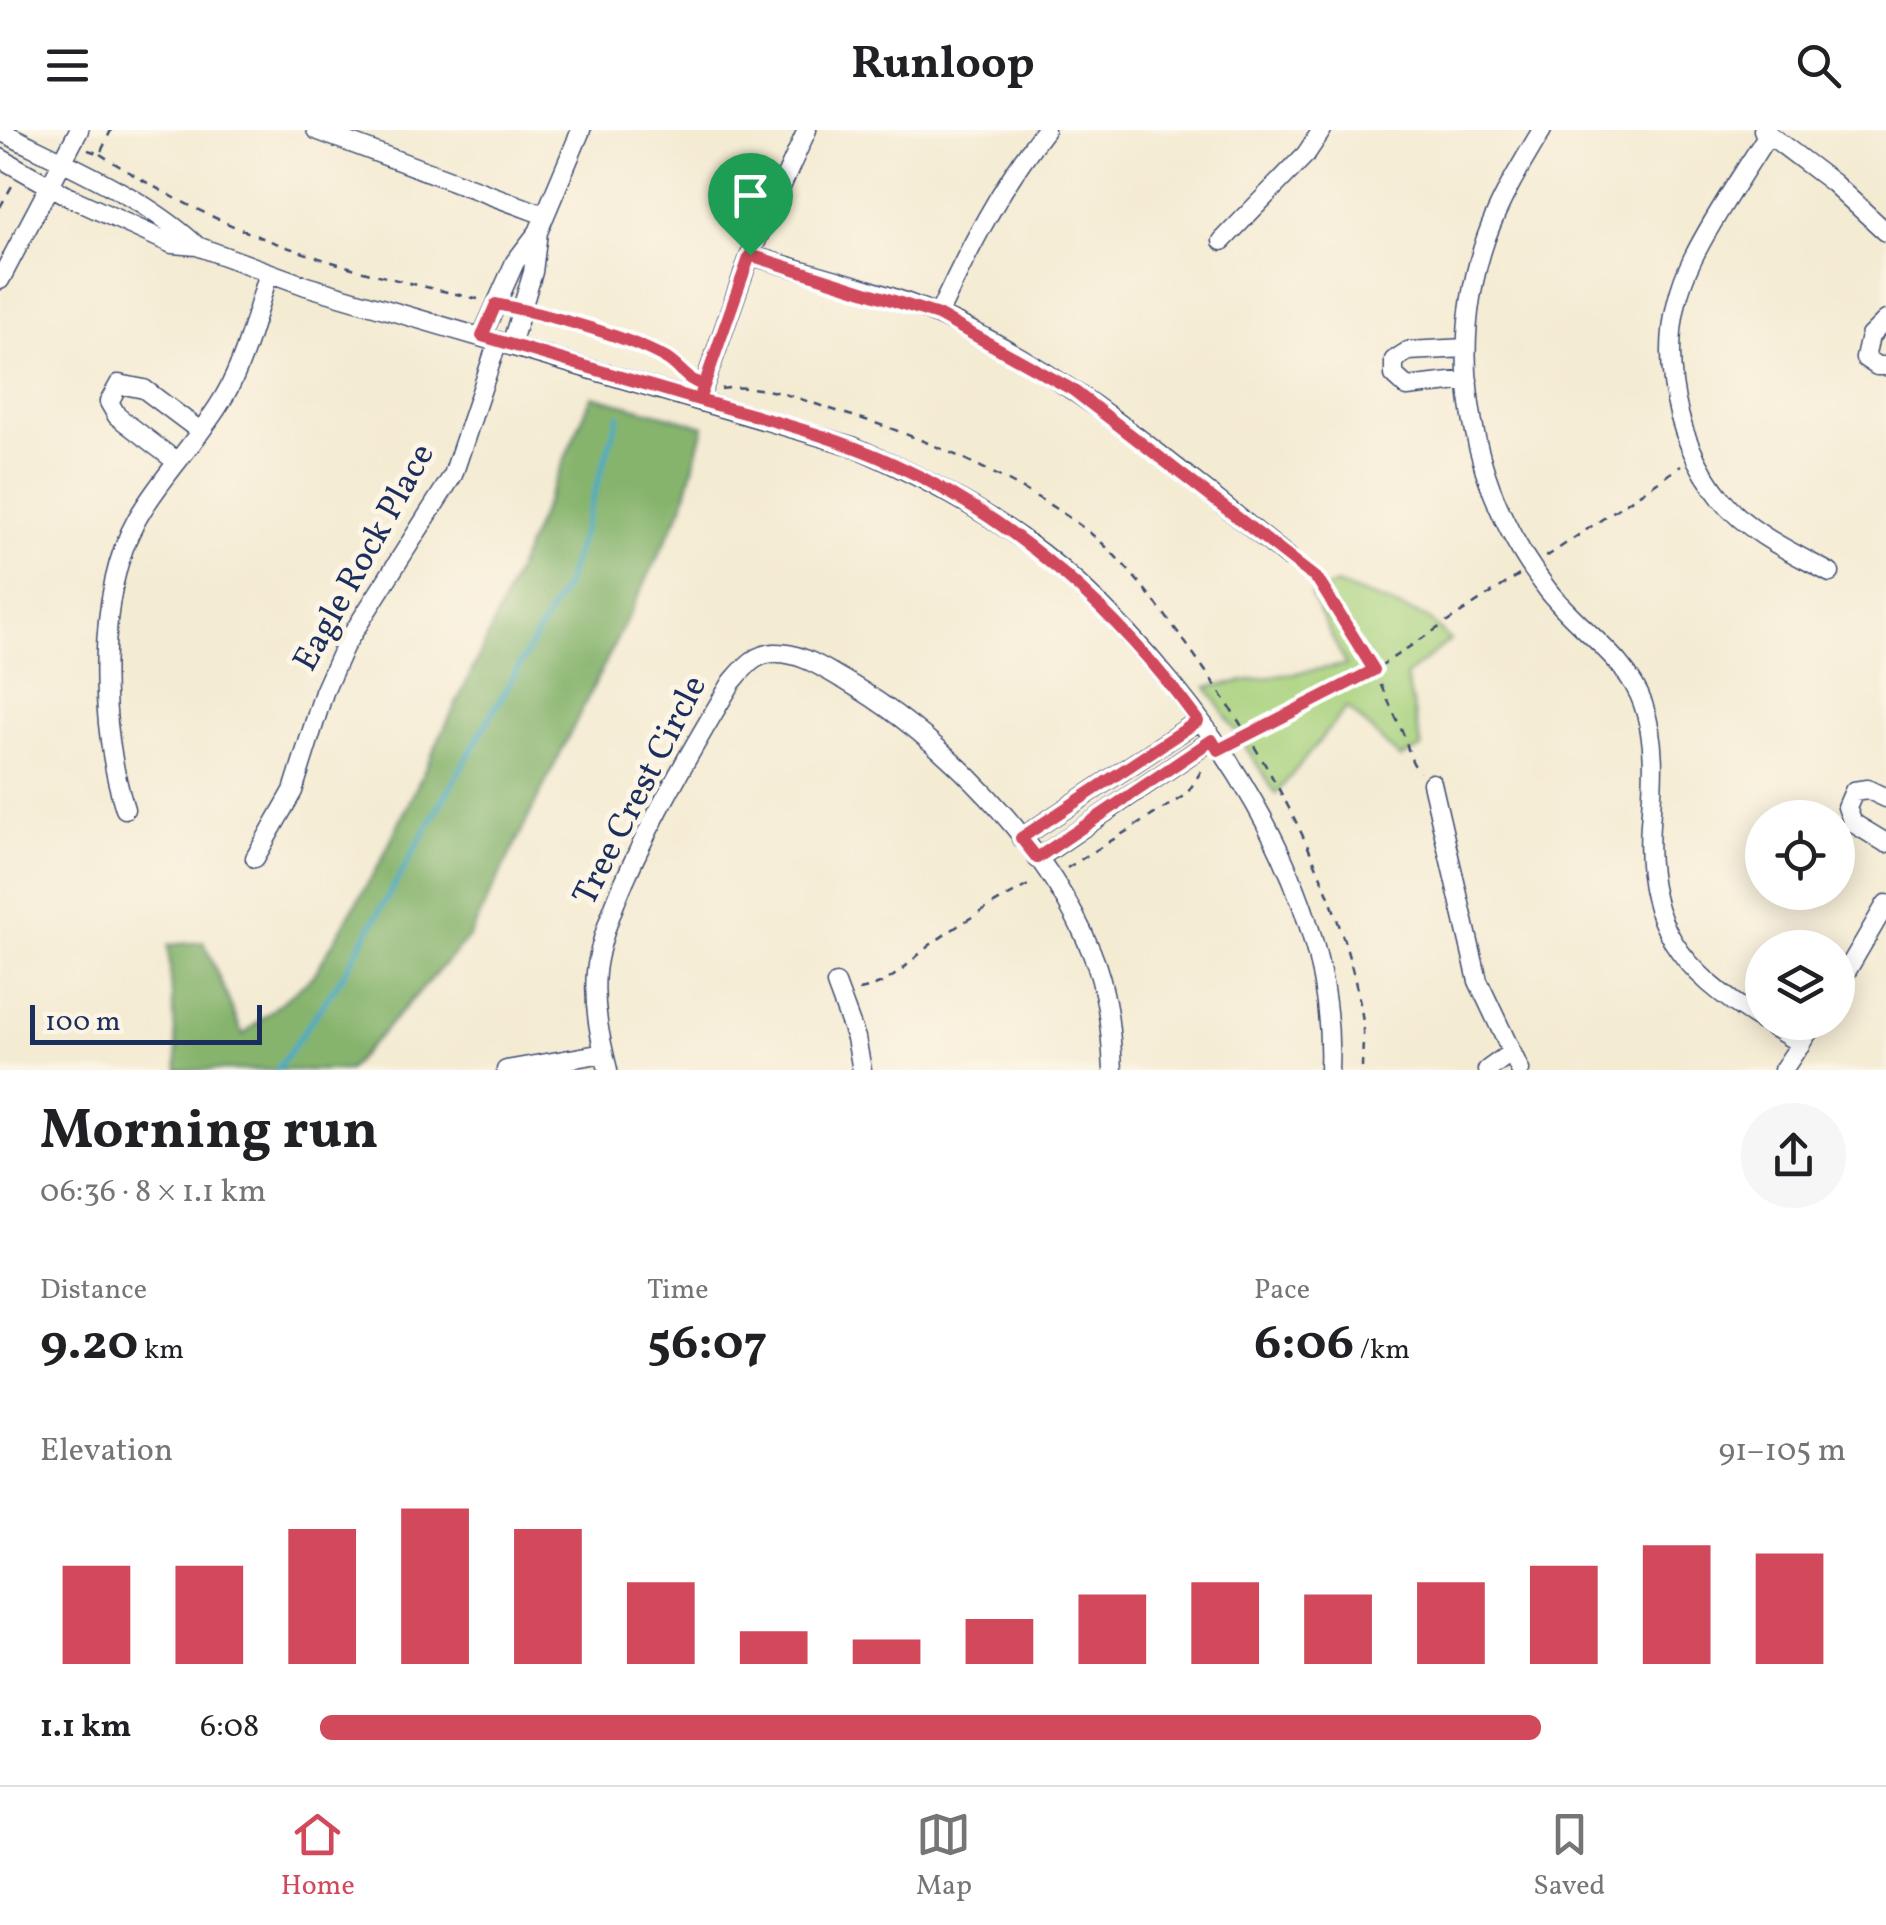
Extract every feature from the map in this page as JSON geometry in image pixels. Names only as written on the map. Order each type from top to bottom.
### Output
[{"type":"street","points":[[0,280],[79,130]]},
{"type":"street","points":[[316,130],[541,224]]},
{"type":"street","points":[[497,341],[522,309],[541,224],[581,130]]},
{"type":"street","points":[[702,393],[750,255],[807,130]]},
{"type":"street","points":[[938,315],[975,236],[1016,166],[1045,130]]},
{"type":"street","points":[[1222,241],[1306,154],[1322,130]]},
{"type":"street","points":[[1542,130],[1504,194],[1475,278],[1466,348],[1484,474],[1530,568],[1638,691],[1655,757],[1650,834],[1661,919],[1698,977],[1745,1009]]},
{"type":"street","points":[[0,131],[178,228],[198,246]]},
{"type":"street","points":[[1830,573],[1772,541],[1725,504],[1694,457],[1678,415],[1669,359],[1676,307],[1692,260],[1766,132],[1833,183],[1886,232]]},
{"type":"street","points":[[0,158],[47,185],[172,244],[198,246],[269,273],[497,341],[702,393],[852,446],[896,465],[979,512],[1077,583],[1168,679],[1256,805],[1300,902],[1326,995],[1329,1070]]},
{"type":"street","points":[[497,341],[496,304],[514,262],[541,224]]},
{"type":"street","points":[[750,255],[938,315],[1073,390],[1288,557]]},
{"type":"street","points":[[125,809],[109,739],[111,604],[135,523],[230,386],[269,273]]},
{"type":"street","points":[[1886,320],[1870,336],[1866,358],[1877,366],[1886,366]]},
{"type":"street","name":"Eagle Rock Place","points":[[255,858],[293,791],[324,692],[344,647],[453,475],[497,341]]},
{"type":"street","points":[[1466,348],[1408,351],[1394,360],[1394,375],[1407,386],[1468,380]]},
{"type":"street","points":[[177,462],[113,412],[109,402],[114,387],[137,385],[200,431]]},
{"type":"street","name":"Tree Crest Circle","points":[[606,1061],[595,994],[605,929],[709,720],[752,660],[773,653],[801,657],[857,688],[934,745],[982,791],[1021,838],[1091,950],[1107,1008],[1113,1070]]},
{"type":"street","points":[[1021,838],[1198,721]]},
{"type":"street","points":[[1037,858],[1215,745]]},
{"type":"street","points":[[1432,783],[1478,980],[1515,1062],[1487,1070]]},
{"type":"street","points":[[1886,798],[1867,789],[1854,791],[1846,807],[1854,824],[1886,843]]},
{"type":"street","points":[[1855,957],[1886,904]]},
{"type":"street","points":[[836,984],[856,1038],[862,1070]]},
{"type":"street","points":[[1794,1040],[1801,1044]]},
{"type":"street","points":[[1783,1070],[1804,1040]]},
{"type":"street","points":[[506,1070],[606,1061]]},
{"type":"path","points":[[100,154],[209,218],[260,240],[342,268],[496,304]]},
{"type":"path","points":[[522,309],[569,322],[667,360],[702,393],[754,384],[883,425],[1015,483],[1102,543],[1187,645],[1267,764],[1315,861],[1362,1014],[1362,1070]]},
{"type":"path","points":[[1215,745],[1247,735],[1374,670],[1694,457]]},
{"type":"path","points":[[1288,557],[1318,580],[1374,670],[1407,742],[1411,764],[1432,783]]},
{"type":"green space","points":[[592,396],[704,426],[683,506],[469,937],[348,1070],[178,1070],[168,945],[204,942],[243,1035],[314,975],[381,861],[483,648]]},
{"type":"green space","points":[[1336,584],[1428,618],[1450,640],[1406,676],[1422,748],[1400,758],[1347,707],[1276,794],[1207,687],[1346,665],[1311,595]]},
{"type":"waterway","points":[[277,1070],[342,977],[566,584],[619,415]]},
{"type":"route","points":[[750,255],[699,400],[482,336],[496,304],[569,322],[667,360],[692,382],[704,385],[699,400],[852,446],[896,465],[979,512],[1077,583],[1168,679],[1198,721],[1021,838],[1037,858],[1212,740],[1218,750],[1374,670],[1318,580],[1073,390],[938,315],[750,255]]}]
